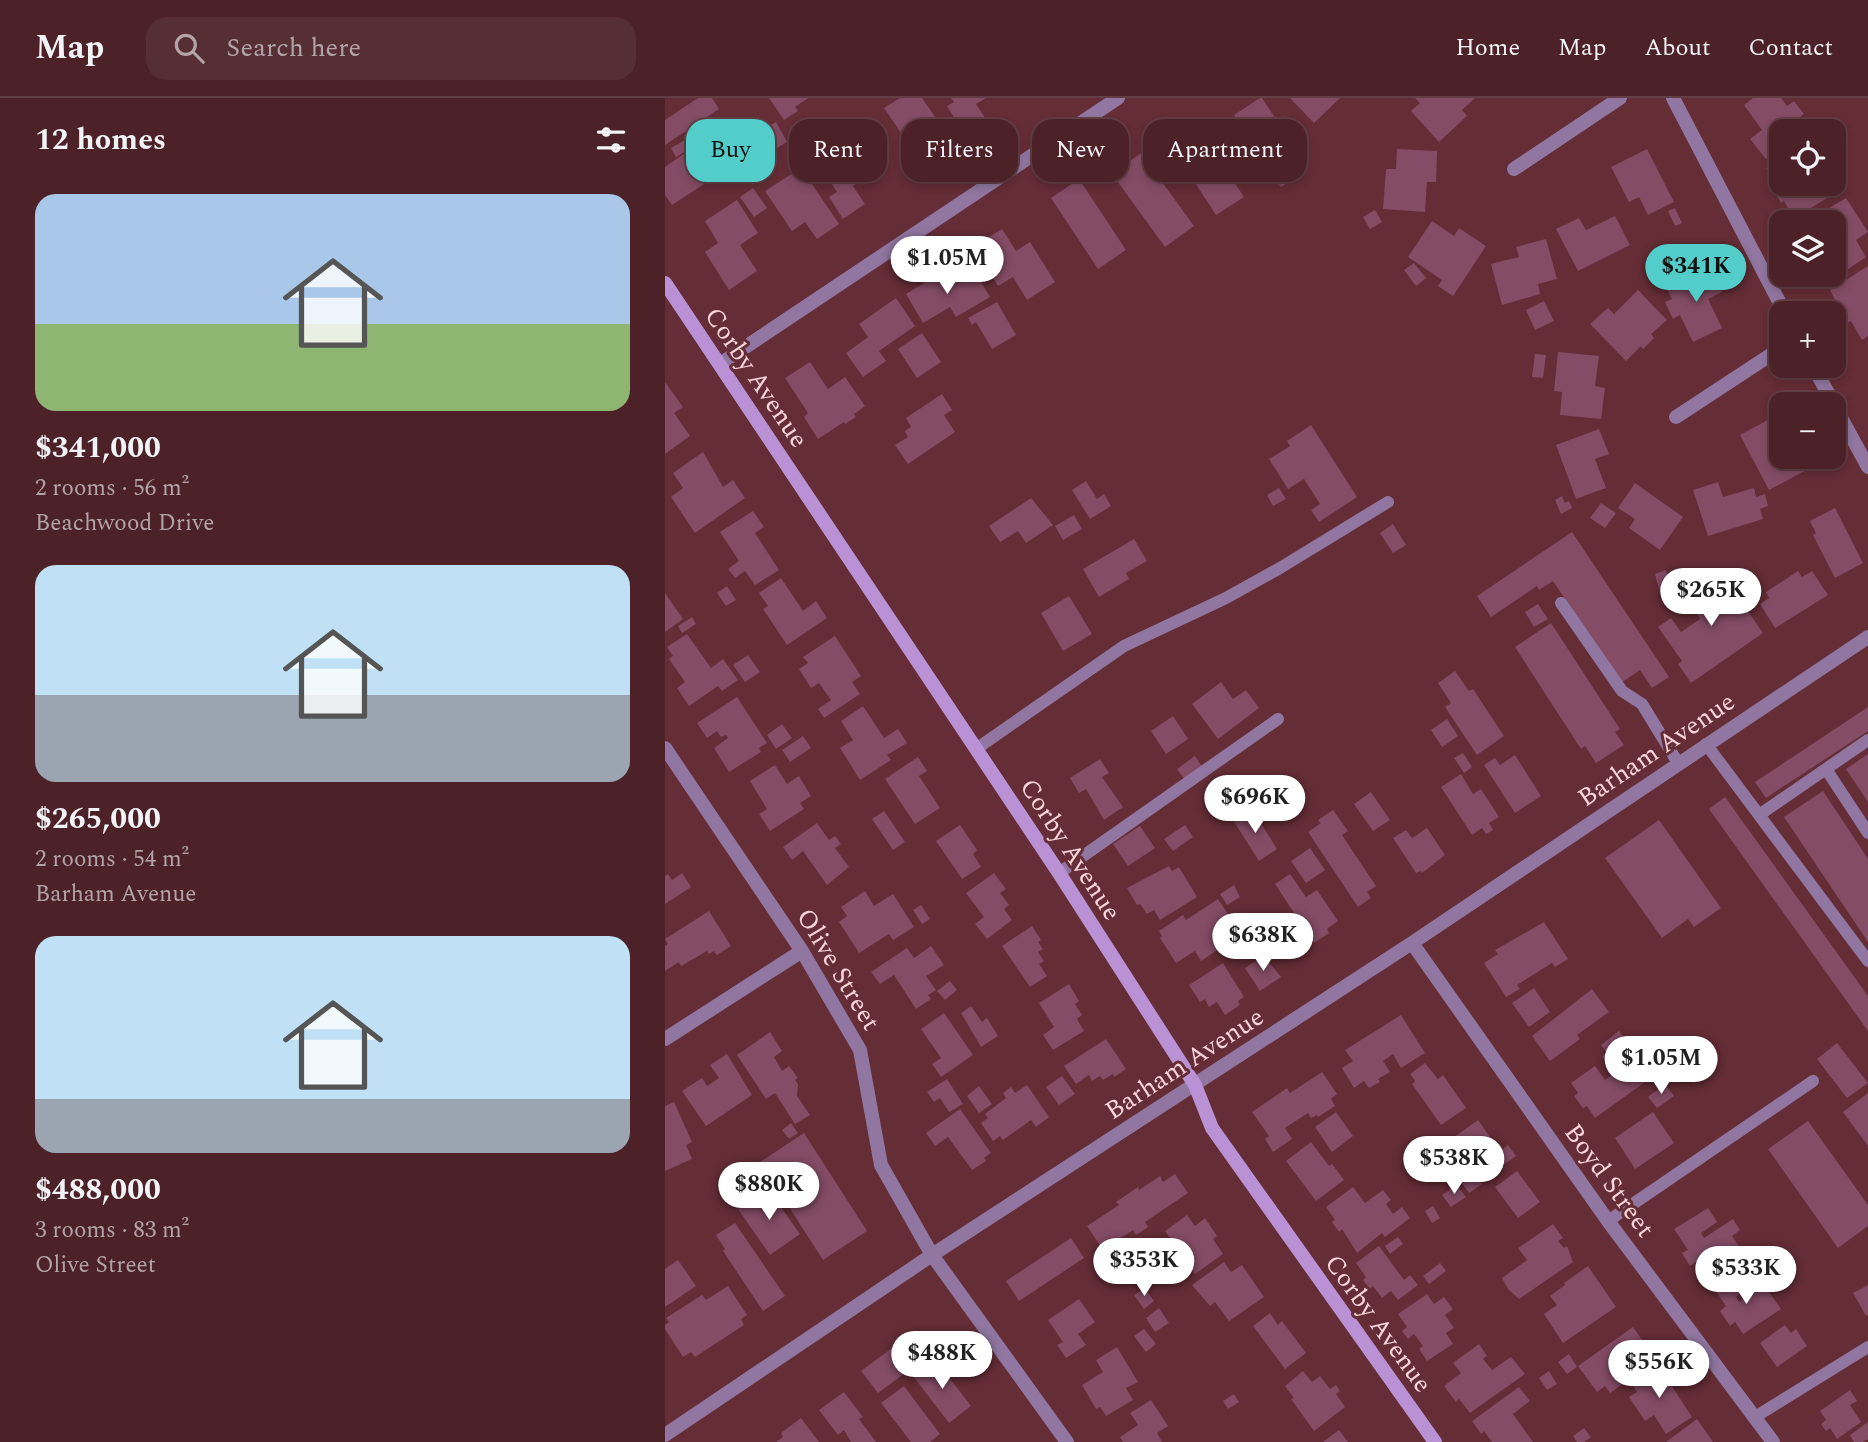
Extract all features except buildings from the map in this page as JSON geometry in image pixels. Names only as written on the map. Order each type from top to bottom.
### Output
[{"type":"street","points":[[720,364],[1118,98]]},
{"type":"street","points":[[1514,169],[1619,98]]},
{"type":"street","points":[[1673,98],[1779,301]]},
{"type":"street","name":"Corby Avenue","points":[[665,283],[1059,873],[1195,1085],[1212,1128],[1435,1442]]},
{"type":"street","points":[[1676,417],[1769,356]]},
{"type":"street","points":[[1846,426],[1868,467]]},
{"type":"street","name":"Barham Avenue","points":[[665,1435],[932,1255],[1412,943],[1868,636]]},
{"type":"street","name":"Olive Street","points":[[665,748],[801,951],[860,1050],[881,1165],[932,1255],[1067,1442]]},
{"type":"street","name":"Boyd Street","points":[[1412,943],[1608,1221],[1773,1442]]},
{"type":"street","points":[[665,1039],[801,951]]},
{"type":"lane","points":[[976,749],[1124,646],[1226,598],[1388,502]]},
{"type":"lane","points":[[1561,603],[1622,691],[1642,704],[1678,763]]},
{"type":"lane","points":[[1059,873],[1278,719]]},
{"type":"lane","points":[[1759,815],[1868,740]]},
{"type":"lane","points":[[1706,744],[1868,961]]},
{"type":"lane","points":[[1826,769],[1868,833]]},
{"type":"lane","points":[[1608,1221],[1813,1081]]},
{"type":"lane","points":[[1755,1417],[1868,1347]]}]
